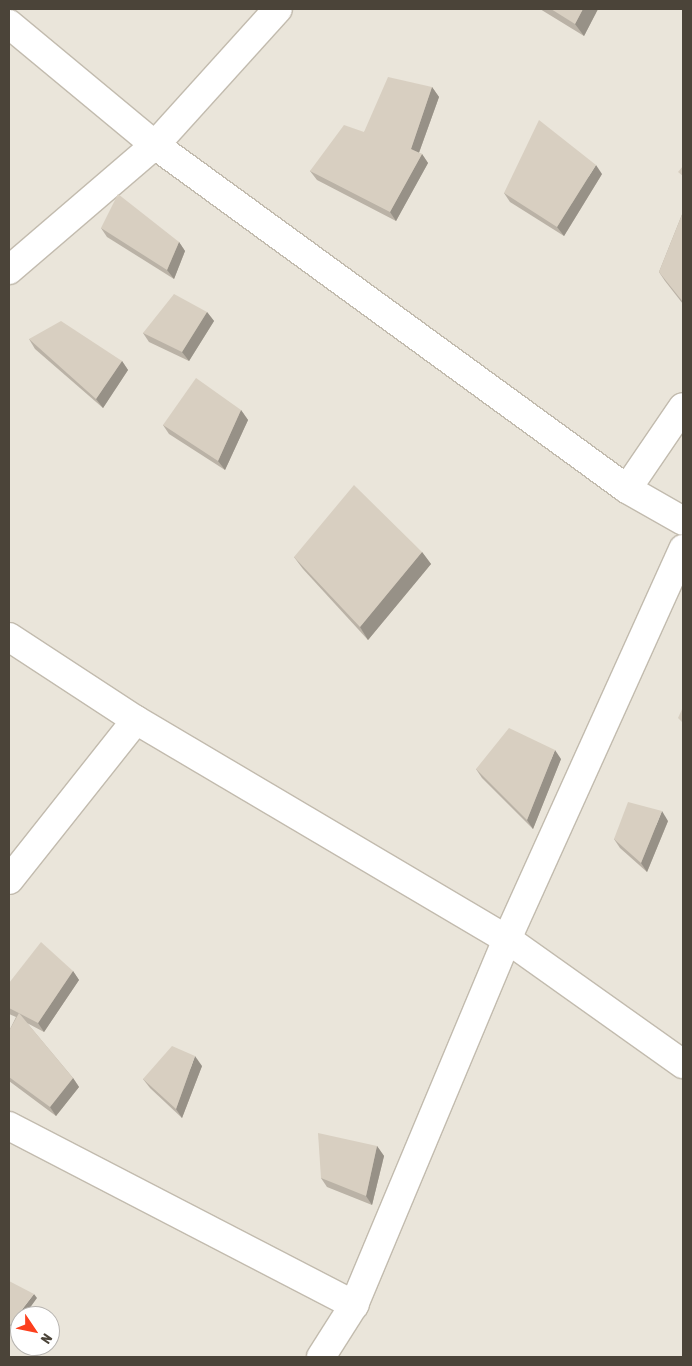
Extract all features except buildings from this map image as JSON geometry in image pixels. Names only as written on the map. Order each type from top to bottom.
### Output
[{"type":"street","points":[[9,270],[155,145],[278,9]]},
{"type":"street","points":[[9,24],[155,145],[627,489],[683,521]]},
{"type":"street","points":[[627,489],[683,407]]},
{"type":"street","points":[[321,1357],[354,1305],[507,939],[683,549]]},
{"type":"street","points":[[9,636],[136,720],[507,939],[683,1064]]},
{"type":"street","points":[[9,880],[136,720]]},
{"type":"street","points":[[9,1126],[354,1305]]},
{"type":"shaded area","points":[[9,9],[683,9],[683,1357],[9,1357]]}]
